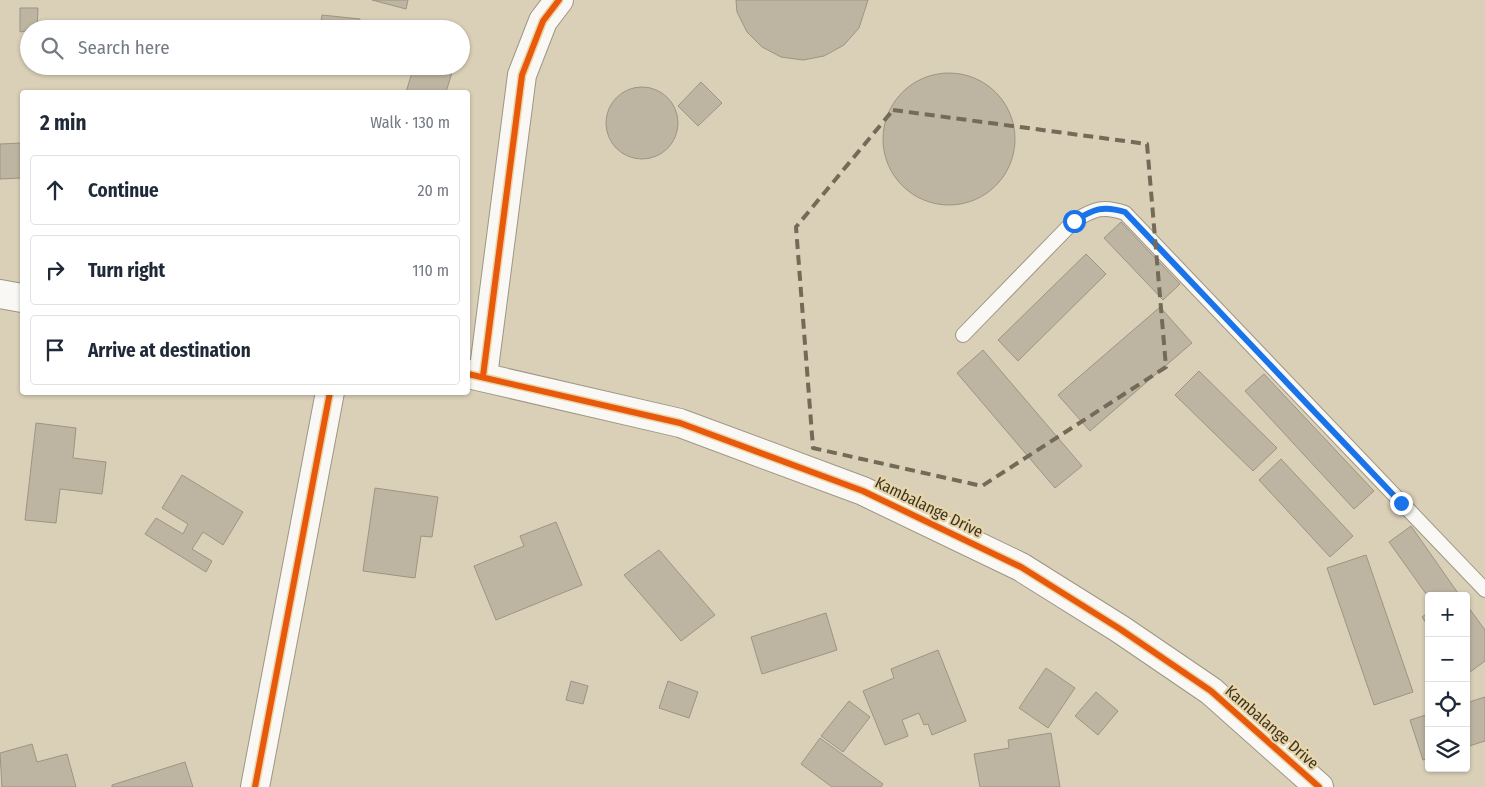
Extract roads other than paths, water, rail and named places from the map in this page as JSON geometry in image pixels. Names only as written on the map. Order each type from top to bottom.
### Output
[{"type":"street","points":[[475,375],[522,75],[542,21],[559,0]]},
{"type":"street","points":[[0,294],[20,298]]},
{"type":"street","name":"Kambalange Drive","points":[[475,375],[680,423],[864,491],[1021,567],[1120,629],[1211,692],[1319,787]]},
{"type":"street","points":[[255,787],[329,395]]},
{"type":"lane","points":[[963,335],[1074,221],[1092,210],[1110,208],[1125,212],[1485,590]]}]
